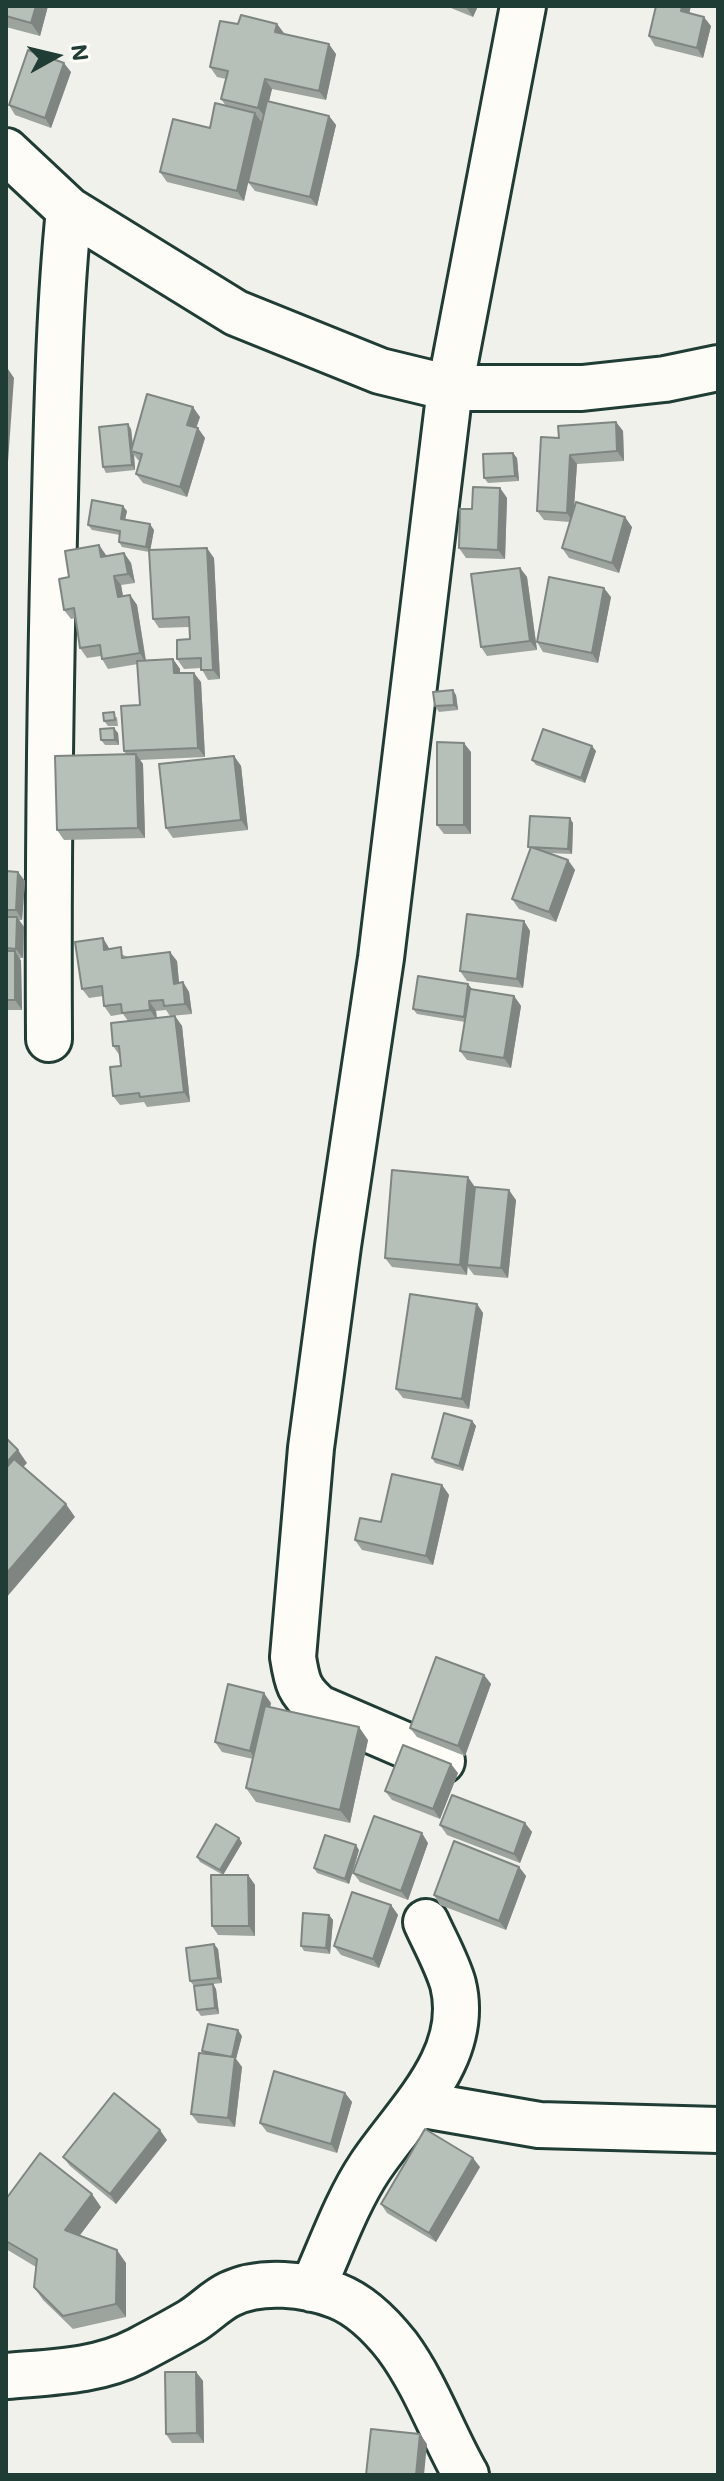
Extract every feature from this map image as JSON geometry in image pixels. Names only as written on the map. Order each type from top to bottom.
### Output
[{"type":"street","points":[[442,1761],[319,1708],[305,1696],[297,1682],[293,1657],[311,1448],[381,958],[450,388],[523,6]]},
{"type":"street","points":[[6,151],[69,210],[236,313],[380,371],[450,388],[582,388],[665,379],[718,368]]},
{"type":"street","points":[[49,1039],[48,851],[58,359],[69,210]]},
{"type":"street","points":[[312,2289],[368,2170],[418,2104],[450,2050],[455,2020],[453,1985],[426,1922]]},
{"type":"street","points":[[418,2104],[539,2125],[718,2130]]},
{"type":"street","points":[[6,2376],[85,2368],[136,2351],[190,2322],[229,2294],[253,2286],[312,2289],[339,2297],[372,2319],[396,2345],[418,2378],[445,2439],[466,2475]]},
{"type":"building","points":[[6,6],[36,6],[31,23],[6,16]]},
{"type":"building","points":[[656,6],[682,6],[681,11],[704,17],[697,48],[649,36]]},
{"type":"building","points":[[241,15],[277,24],[275,32],[329,44],[319,91],[265,79],[258,108],[221,99],[228,71],[210,67],[220,21],[238,24]]},
{"type":"building","points":[[28,50],[64,63],[45,118],[9,105]]},
{"type":"building","points":[[267,101],[329,116],[310,197],[248,182]]},
{"type":"building","points":[[215,103],[255,113],[237,191],[160,172],[173,119],[210,128]]},
{"type":"building","points":[[147,394],[193,407],[187,425],[198,428],[180,487],[136,474],[142,454],[131,451]]},
{"type":"building","points":[[616,422],[617,451],[570,455],[567,513],[537,511],[541,437],[559,438],[558,426]]},
{"type":"building","points":[[128,424],[132,465],[103,467],[99,427]]},
{"type":"building","points":[[513,453],[515,476],[484,478],[483,454]]},
{"type":"building","points":[[473,487],[500,488],[498,550],[459,548],[460,509],[472,509]]},
{"type":"building","points":[[92,500],[123,506],[121,519],[150,524],[146,547],[119,542],[120,531],[88,525]]},
{"type":"building","points":[[576,502],[625,517],[612,563],[562,548]]},
{"type":"building","points":[[99,545],[101,557],[124,553],[128,574],[114,576],[118,597],[130,595],[140,653],[102,659],[100,645],[80,648],[74,608],[64,610],[59,579],[69,577],[65,551]]},
{"type":"building","points":[[207,548],[213,670],[201,670],[201,658],[177,659],[177,640],[190,639],[189,617],[153,619],[149,550]]},
{"type":"building","points":[[520,568],[530,641],[481,647],[471,574]]},
{"type":"building","points":[[549,577],[604,588],[592,653],[537,642]]},
{"type":"building","points":[[173,659],[174,673],[194,673],[198,748],[124,751],[121,706],[140,705],[137,661]]},
{"type":"building","points":[[453,690],[454,705],[435,706],[433,692]]},
{"type":"building","points":[[114,712],[115,720],[104,721],[103,713]]},
{"type":"building","points":[[114,728],[115,740],[101,740],[100,729]]},
{"type":"building","points":[[543,729],[592,746],[581,778],[532,760]]},
{"type":"building","points":[[437,742],[464,743],[464,825],[437,825]]},
{"type":"building","points":[[136,754],[138,828],[57,830],[55,756]]},
{"type":"building","points":[[234,756],[241,820],[166,828],[159,764]]},
{"type":"building","points":[[530,816],[570,818],[568,849],[528,847]]},
{"type":"building","points":[[531,847],[568,860],[549,912],[512,899]]},
{"type":"building","points":[[6,871],[18,872],[16,910],[6,910]]},
{"type":"building","points":[[467,914],[524,921],[517,979],[460,971]]},
{"type":"building","points":[[6,917],[17,917],[16,949],[6,948]]},
{"type":"building","points":[[103,938],[104,950],[121,947],[122,958],[170,952],[174,984],[183,982],[185,1004],[164,1006],[163,1000],[149,1001],[150,1010],[122,1013],[121,1004],[104,1006],[102,986],[82,989],[75,942]]},
{"type":"building","points":[[6,951],[15,951],[15,1000],[6,1000]]},
{"type":"building","points":[[418,976],[468,984],[464,1017],[413,1009]]},
{"type":"building","points":[[470,989],[514,996],[504,1058],[460,1051]]},
{"type":"building","points":[[175,1016],[184,1092],[140,1097],[139,1093],[113,1096],[110,1067],[121,1066],[119,1046],[113,1046],[111,1023]]},
{"type":"building","points":[[392,1170],[468,1177],[460,1265],[385,1258]]},
{"type":"building","points":[[475,1187],[509,1190],[501,1268],[467,1265]]},
{"type":"building","points":[[410,1294],[477,1304],[462,1399],[396,1389]]},
{"type":"building","points":[[444,1413],[472,1421],[459,1466],[432,1458]]},
{"type":"building","points":[[6,1438],[18,1450],[6,1463]]},
{"type":"building","points":[[14,1459],[66,1504],[6,1574],[6,1468]]},
{"type":"building","points":[[392,1474],[442,1485],[426,1556],[355,1540],[360,1518],[381,1522]]},
{"type":"building","points":[[436,1657],[484,1675],[458,1746],[410,1728]]},
{"type":"building","points":[[228,1684],[264,1693],[250,1751],[215,1742]]},
{"type":"building","points":[[265,1706],[359,1727],[340,1810],[246,1788]]},
{"type":"building","points":[[403,1745],[451,1764],[433,1809],[385,1791]]},
{"type":"building","points":[[452,1795],[525,1823],[514,1854],[440,1825]]},
{"type":"building","points":[[374,1816],[422,1833],[401,1891],[353,1873]]},
{"type":"building","points":[[216,1824],[239,1838],[220,1870],[197,1857]]},
{"type":"building","points":[[325,1835],[356,1845],[345,1879],[314,1868]]},
{"type":"building","points":[[454,1841],[519,1867],[499,1921],[434,1895]]},
{"type":"building","points":[[211,1875],[248,1875],[249,1926],[212,1926]]},
{"type":"building","points":[[352,1892],[391,1905],[373,1959],[334,1946]]},
{"type":"building","points":[[303,1913],[329,1915],[326,1948],[301,1946]]},
{"type":"building","points":[[214,1944],[218,1978],[190,1981],[186,1948]]},
{"type":"building","points":[[213,1984],[215,2008],[197,2010],[194,1986]]},
{"type":"building","points":[[208,2024],[238,2030],[232,2057],[202,2051]]},
{"type":"building","points":[[199,2053],[235,2057],[228,2118],[191,2114]]},
{"type":"building","points":[[274,2071],[345,2093],[331,2144],[260,2123]]},
{"type":"building","points":[[114,2093],[160,2130],[110,2194],[63,2157]]},
{"type":"building","points":[[425,2129],[473,2158],[429,2233],[381,2204]]},
{"type":"building","points":[[40,2153],[92,2194],[65,2230],[117,2250],[116,2304],[63,2316],[34,2287],[37,2259],[6,2241],[6,2199]]},
{"type":"building","points":[[165,2372],[196,2372],[197,2433],[166,2434]]},
{"type":"building","points":[[371,2429],[420,2434],[416,2475],[366,2475]]}]
